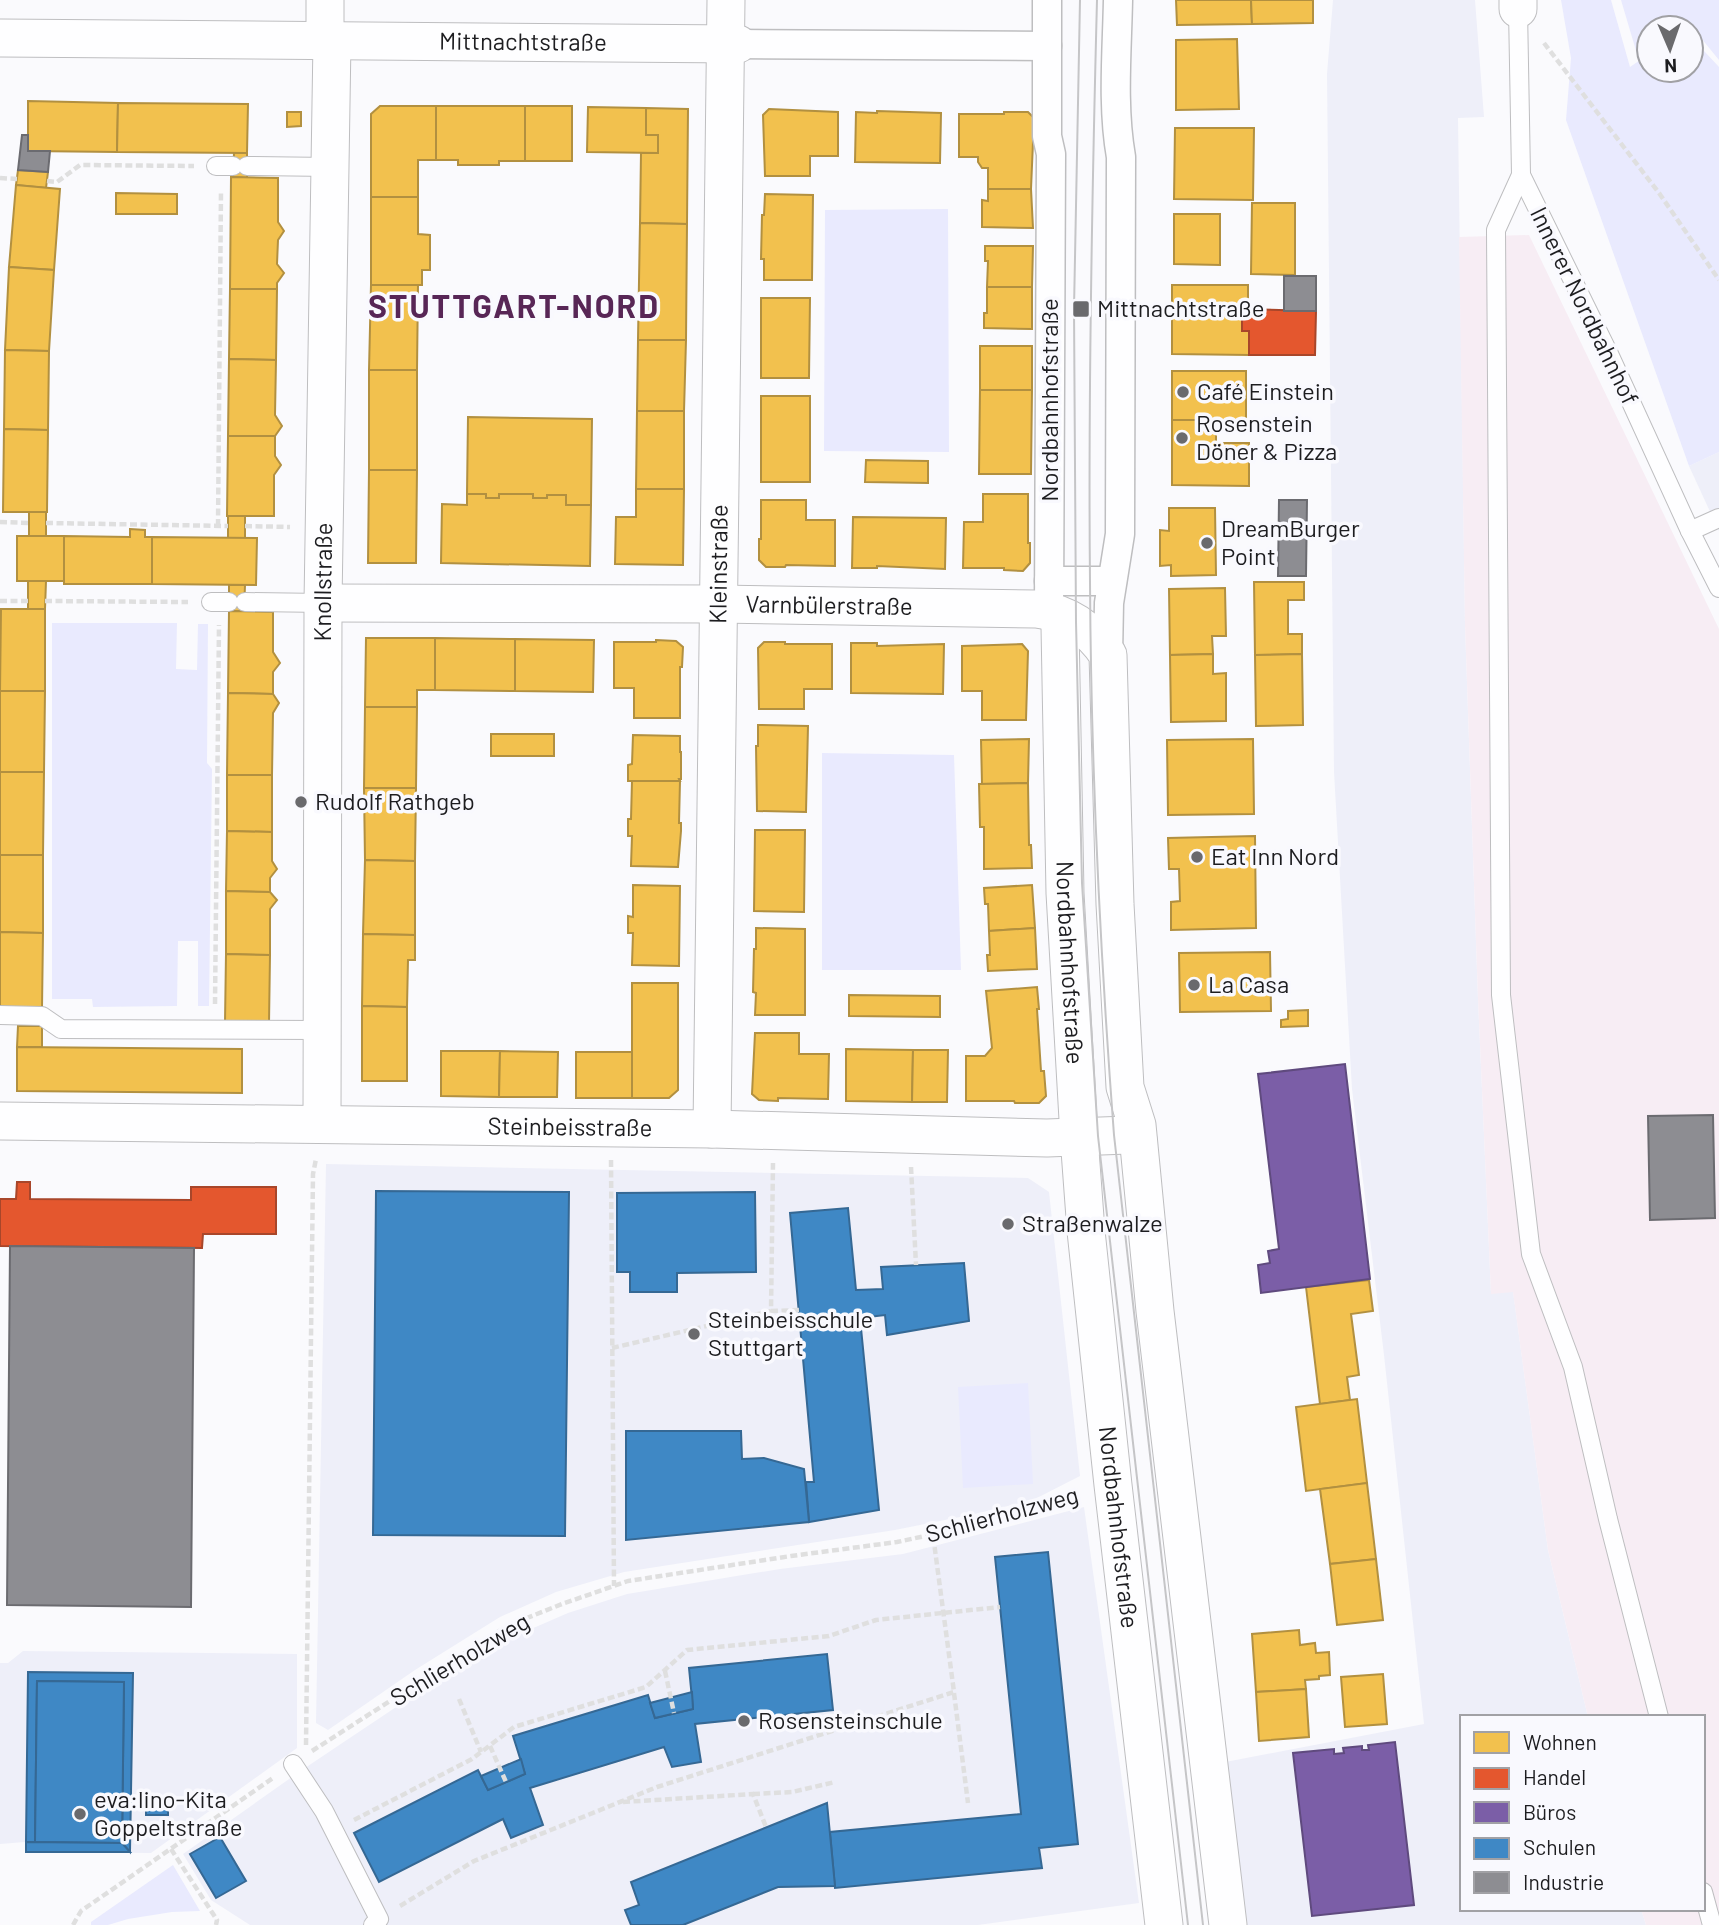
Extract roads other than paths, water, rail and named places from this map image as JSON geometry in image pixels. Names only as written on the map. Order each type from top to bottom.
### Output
[{"type":"street","name":"Knollstraße","points":[[321,1124],[323,603],[330,167],[325,0]]},
{"type":"street","name":"Kleinstraße","points":[[712,1129],[718,604],[732,44],[726,0]]},
{"type":"street","name":"Nordbahnhofstraße","points":[[1047,0],[1047,136],[1051,155],[1049,596],[1060,627],[1065,893],[1079,1137],[1086,1231],[1113,1485],[1164,1925]]},
{"type":"street","name":"Nordbahnhofstraße","points":[[1118,0],[1116,100],[1117,136],[1121,157],[1120,522],[1109,603],[1108,655],[1121,1024],[1125,1087],[1137,1125],[1155,1311],[1228,1925]]},
{"type":"street","name":"Mittnachtstraße","points":[[0,38],[1047,46]]},
{"type":"street","points":[[1049,596],[1112,581]]},
{"type":"street","name":"Varnbülerstraße","points":[[323,603],[718,604],[1036,609],[1049,596],[1065,616],[1090,632],[1108,655]]},
{"type":"street","name":"Steinbeisstraße","points":[[0,1121],[712,1129],[1047,1138],[1128,1135],[1138,1140]]},
{"type":"lane","name":"Innerer Nordbahnhof","points":[[1518,4],[1521,175],[1719,588]]},
{"type":"lane","points":[[230,166],[330,167]]},
{"type":"lane","points":[[1521,175],[1496,230],[1501,995],[1531,1254],[1573,1367],[1658,1715]]},
{"type":"lane","points":[[1690,531],[1719,519]]},
{"type":"lane","points":[[226,602],[323,603]]},
{"type":"lane","points":[[0,1016],[43,1016],[61,1028],[321,1030]]},
{"type":"lane","points":[[300,1760],[376,1922]]},
{"type":"lane","points":[[1705,1899],[1712,1925]]},
{"type":"tram line","points":[[1080,0],[1074,309],[1076,622],[1082,883],[1098,1136],[1188,1925]]},
{"type":"tram line","points":[[1097,0],[1090,509],[1092,721],[1104,997],[1114,1135],[1203,1925]]},
{"type":"place","name":"Mittnachtstraße","points":[[1081,309]]},
{"type":"place","name":"Café Einstein","points":[[1183,392]]},
{"type":"place","name":"Rosenstein Döner & Pizza","points":[[1182,438]]},
{"type":"place","name":"DreamBurger Point","points":[[1207,543]]},
{"type":"place","name":"Rudolf Rathgeb","points":[[301,802]]},
{"type":"place","name":"Eat Inn Nord","points":[[1197,857]]},
{"type":"place","name":"La Casa","points":[[1194,985]]},
{"type":"place","name":"Straßenwalze","points":[[1008,1224]]},
{"type":"place","name":"Steinbeisschule Stuttgart","points":[[694,1334]]},
{"type":"place","name":"Rosensteinschule","points":[[744,1721]]},
{"type":"place","name":"eva:lino-Kita Goppeltstraße","points":[[80,1814]]},
{"type":"district","name":"STUTTGART-NORD","points":[[514,307]]}]
